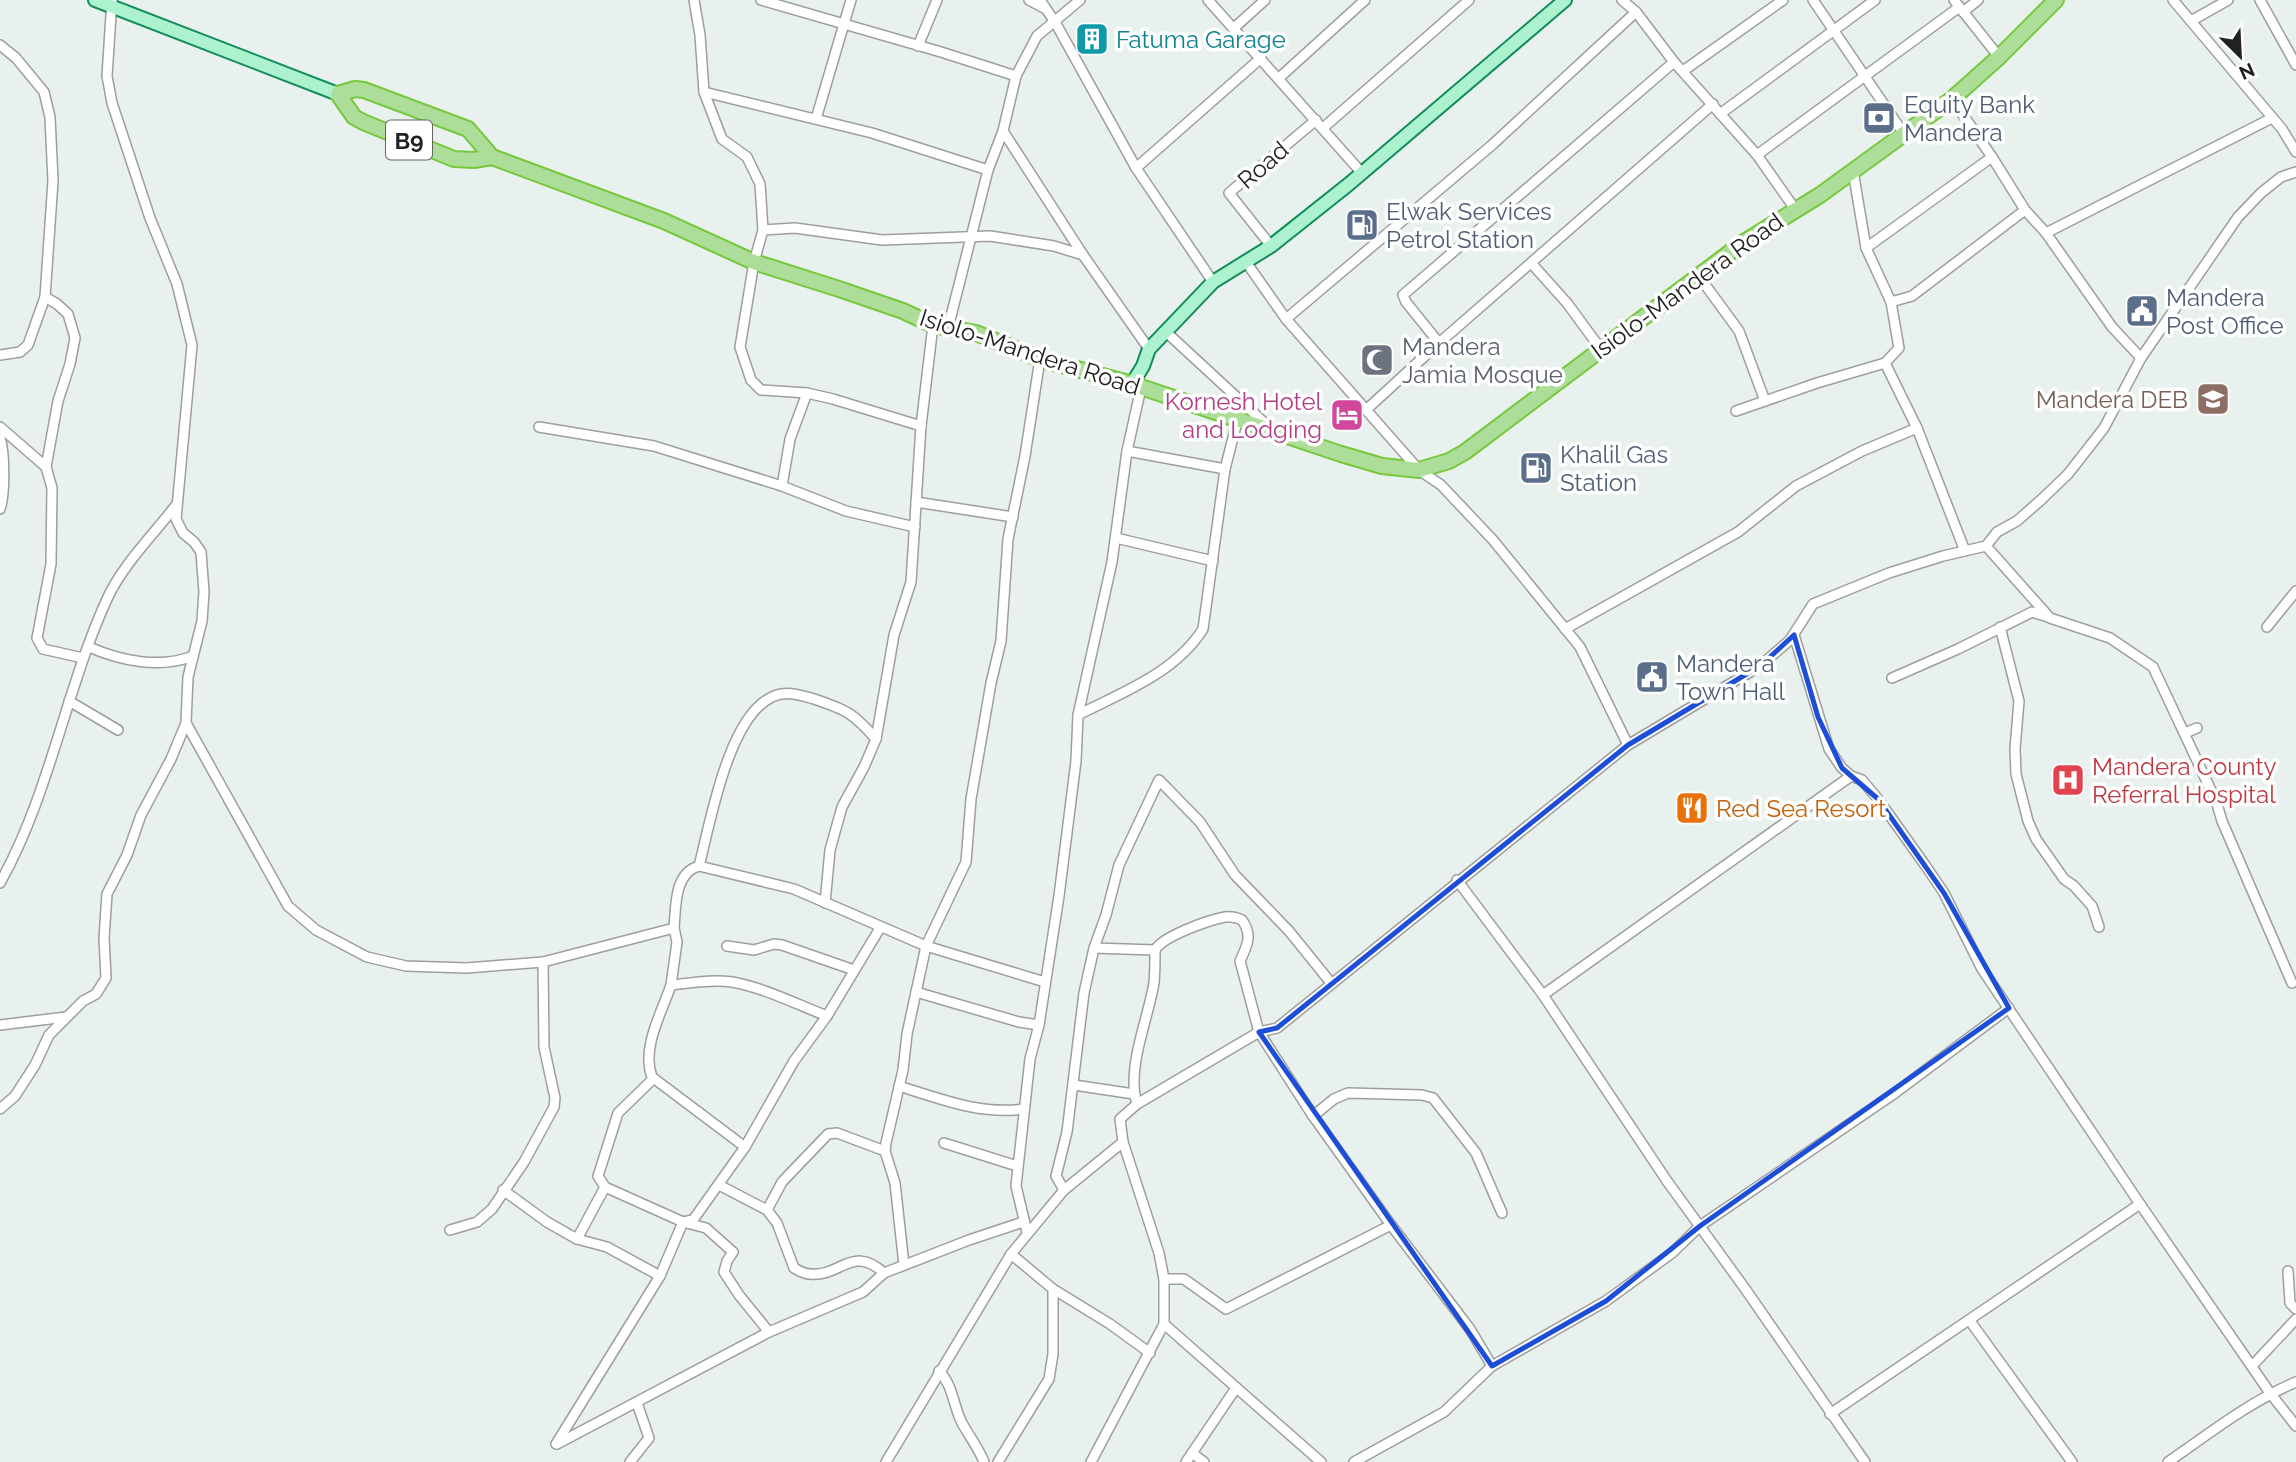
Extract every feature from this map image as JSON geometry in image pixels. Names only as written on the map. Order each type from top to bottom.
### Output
[{"type":"highway","name":"Isiolo-Mandera Road","points":[[492,156],[664,221],[754,262],[864,298],[933,325],[975,333],[1040,359],[1136,386],[1382,466],[1419,470],[1449,461],[1465,452],[1698,275],[1741,244],[1820,195],[1952,99],[2056,0]]},
{"type":"highway","name":"B9","points":[[348,90],[364,90],[468,129],[492,156],[464,160],[443,154],[354,117],[338,94],[348,90]]},
{"type":"main road","points":[[95,0],[112,3],[338,94]]},
{"type":"main road","points":[[1136,386],[1149,349],[1213,282],[1271,246],[1349,184],[1565,0]]},
{"type":"street","points":[[694,0],[700,35],[704,92],[722,139],[747,157],[760,184],[763,230],[754,262],[740,347],[751,380],[761,390],[807,393],[921,426]]},
{"type":"street","points":[[761,0],[1016,76]]},
{"type":"street","points":[[816,118],[851,0]]},
{"type":"street","points":[[918,46],[937,0]]},
{"type":"street","points":[[1029,0],[1043,4],[1055,22],[1136,168],[1213,282]]},
{"type":"street","points":[[948,328],[988,170],[1003,131],[1016,76],[1037,36],[1080,0]]},
{"type":"street","points":[[1208,0],[1361,172]]},
{"type":"street","points":[[1234,28],[1265,0]]},
{"type":"street","points":[[1279,78],[1365,0]]},
{"type":"street","points":[[1323,128],[1469,0]]},
{"type":"street","points":[[1622,0],[1636,12],[1674,62],[1757,155],[1795,209]]},
{"type":"street","points":[[1683,71],[1783,0]]},
{"type":"street","points":[[1813,0],[1903,134]]},
{"type":"street","points":[[1720,114],[1875,0]]},
{"type":"street","points":[[1757,155],[1958,7],[1978,0]]},
{"type":"street","points":[[2173,0],[2282,129],[2296,152]]},
{"type":"street","points":[[2191,21],[2228,0]]},
{"type":"street","points":[[2260,0],[2296,65]]},
{"type":"street","points":[[0,1109],[15,1096],[35,1065],[49,1035],[83,1001],[96,994],[106,978],[104,937],[107,894],[127,855],[141,815],[171,759],[186,723],[188,677],[202,621],[204,592],[201,552],[183,533],[176,519],[192,345],[177,284],[150,218],[112,103],[107,76],[112,3]]},
{"type":"street","points":[[1958,7],[1999,57]]},
{"type":"street","points":[[1286,319],[1492,145],[1636,12]]},
{"type":"street","points":[[0,45],[16,58],[44,92],[50,117],[53,181],[45,297],[28,345],[20,352],[0,355]]},
{"type":"street","points":[[1136,168],[1261,58]]},
{"type":"street","points":[[1439,343],[1406,302],[1404,295],[1674,62]]},
{"type":"street","points":[[704,92],[872,133],[988,170]]},
{"type":"street","points":[[1952,99],[2025,209],[2046,233],[2112,327],[2141,358]]},
{"type":"street","points":[[1367,409],[1713,104]]},
{"type":"street","points":[[2046,233],[2272,118]]},
{"type":"street","name":"Road","points":[[1271,246],[1229,194],[1316,120]]},
{"type":"street","points":[[1003,131],[1083,256],[1149,349]]},
{"type":"street","points":[[1866,248],[1992,157]]},
{"type":"street","points":[[1736,411],[1885,363],[1899,348],[1891,302],[1866,248],[1853,171]]},
{"type":"street","points":[[1091,1462],[1164,1324],[1164,1279],[1159,1253],[1122,1142],[1120,1119],[1136,1099],[1259,1032],[1276,1028],[1628,745],[1760,666],[1794,635],[1812,604],[1889,573],[1986,546],[1997,532],[2026,513],[2068,474],[2104,428],[2141,358],[2238,217],[2281,177],[2296,172]]},
{"type":"street","points":[[1891,302],[1912,296],[2025,209]]},
{"type":"street","points":[[763,230],[795,228],[881,240],[990,236],[1017,239],[1083,256]]},
{"type":"street","points":[[1247,262],[1286,319],[1419,470],[1441,485],[1493,540],[1580,647],[1628,745]]},
{"type":"street","points":[[1532,264],[1567,303],[1600,348]]},
{"type":"street","points":[[1698,275],[1739,331],[1765,401]]},
{"type":"street","points":[[45,297],[68,314],[75,338],[58,401],[46,467],[52,488],[51,564],[37,638],[43,649],[83,658]]},
{"type":"street","points":[[825,903],[830,850],[842,807],[876,739],[894,635],[911,582],[921,426],[933,325]]},
{"type":"street","points":[[1165,331],[1274,431]]},
{"type":"street","points":[[904,1265],[895,1183],[885,1151],[926,946],[966,862],[971,799],[1001,641],[1004,580],[1040,359]]},
{"type":"street","points":[[1885,363],[1917,428],[1965,551]]},
{"type":"street","points":[[1027,1232],[1016,1186],[1030,1059],[1039,1025],[1059,896],[1076,761],[1078,715],[1116,538],[1136,386]]},
{"type":"street","points":[[782,486],[790,439],[807,393]]},
{"type":"street","points":[[1078,715],[1177,660],[1192,646],[1203,629],[1225,469],[1238,418]]},
{"type":"street","points":[[0,427],[46,467]]},
{"type":"street","points":[[539,427],[654,446],[782,486],[846,511],[915,527]]},
{"type":"street","points":[[1564,629],[1732,537],[1796,486],[1862,451],[1917,428]]},
{"type":"street","points":[[0,440],[4,483],[0,509]]},
{"type":"street","points":[[1126,450],[1225,469]]},
{"type":"street","points":[[916,502],[1013,517]]},
{"type":"street","points":[[0,883],[24,838],[83,658],[108,596],[177,503]]},
{"type":"street","points":[[1116,538],[1213,561]]},
{"type":"street","points":[[1986,546],[2050,618]]},
{"type":"street","points":[[2267,626],[2296,591]]},
{"type":"street","points":[[1892,678],[1931,662],[2032,611],[2110,638],[2153,667],[2185,733],[2292,983]]},
{"type":"street","points":[[2000,627],[2019,701],[2015,774],[2028,821],[2036,839],[2064,879],[2092,906],[2099,927]]},
{"type":"street","points":[[1794,635],[1829,749],[1842,768],[1851,776],[1862,780],[1878,799],[1925,864],[1944,893],[1982,969],[2270,1393],[2295,1424]]},
{"type":"street","points":[[89,647],[122,659],[152,662],[179,661],[193,656]]},
{"type":"street","points":[[699,866],[728,758],[741,732],[765,701],[785,693],[828,704],[858,719],[876,739]]},
{"type":"street","points":[[69,701],[118,730]]},
{"type":"street","points":[[186,723],[288,906],[316,930],[367,957],[406,966],[467,968],[543,962],[674,928]]},
{"type":"street","points":[[2185,733],[2197,728]]},
{"type":"street","points":[[1543,995],[1851,776]]},
{"type":"street","points":[[1064,1190],[1056,1176],[1068,1132],[1084,993],[1094,948],[1119,865],[1159,780],[1200,822],[1235,875],[1289,932],[1331,983]]},
{"type":"street","points":[[745,1147],[653,1079],[648,1066],[651,1041],[671,985],[677,942],[674,928],[682,877],[688,869],[699,866],[794,889],[926,946],[1045,982]]},
{"type":"street","points":[[1457,880],[1543,995],[1667,1181],[1865,1462]]},
{"type":"street","points":[[1136,1099],[1144,1018],[1154,983],[1155,950],[1161,942],[1198,925],[1226,916],[1242,920],[1248,931],[1248,944],[1240,961],[1259,1032],[1312,1116],[1470,1329],[1492,1366]]},
{"type":"street","points":[[683,1222],[693,1220],[745,1147],[794,1061],[827,1016],[880,928]]},
{"type":"street","points":[[727,946],[754,950],[774,944],[782,945],[854,970]]},
{"type":"street","points":[[1094,948],[1155,950]]},
{"type":"street","points":[[450,1230],[477,1222],[485,1216],[524,1162],[554,1107],[555,1098],[544,1047],[543,962]]},
{"type":"street","points":[[671,985],[733,982],[827,1016]]},
{"type":"street","points":[[916,992],[1018,1022],[1039,1025]]},
{"type":"street","points":[[1354,1462],[1444,1412],[1492,1366],[1606,1301],[1672,1253],[1700,1226],[1895,1093],[2009,1008]]},
{"type":"street","points":[[0,1025],[66,1017]]},
{"type":"street","points":[[653,1079],[618,1113],[598,1175],[605,1187],[683,1222],[706,1228],[733,1252],[724,1272],[769,1332]]},
{"type":"street","points":[[1074,1085],[1136,1099]]},
{"type":"street","points":[[899,1086],[974,1108],[1004,1111],[1024,1109]]},
{"type":"street","points":[[1312,1116],[1334,1099],[1348,1093],[1422,1095],[1433,1098],[1476,1153],[1502,1213]]},
{"type":"street","points":[[767,1210],[782,1182],[828,1134],[837,1133],[885,1151]]},
{"type":"street","points":[[886,1462],[1011,1254],[1027,1232],[1064,1190],[1122,1142]]},
{"type":"street","points":[[944,1143],[1017,1166]]},
{"type":"street","points":[[719,1185],[767,1210],[777,1223],[794,1268],[811,1275],[853,1260],[866,1261],[884,1273]]},
{"type":"street","points":[[577,1239],[605,1187]]},
{"type":"street","points":[[503,1190],[547,1222],[577,1239],[607,1247],[660,1276]]},
{"type":"street","points":[[1830,1414],[2140,1204]]},
{"type":"street","points":[[683,1222],[660,1276],[556,1444],[769,1332],[863,1292],[884,1273],[1023,1222]]},
{"type":"street","points":[[1164,1279],[1184,1279],[1226,1309],[1231,1308],[1391,1225]]},
{"type":"street","points":[[1011,1254],[1053,1289],[1110,1324],[1150,1353]]},
{"type":"street","points":[[2288,1271],[2290,1303],[2296,1309]]},
{"type":"street","points":[[998,1462],[1049,1379],[1054,1354],[1053,1289]]},
{"type":"street","points":[[2252,1366],[2296,1319]]},
{"type":"street","points":[[1970,1321],[2072,1462]]},
{"type":"street","points":[[1164,1324],[1321,1462]]},
{"type":"street","points":[[940,1371],[947,1379],[962,1422],[984,1462]]},
{"type":"street","points":[[2168,1462],[2227,1419],[2270,1393],[2296,1382]]},
{"type":"street","points":[[1186,1462],[1236,1388]]},
{"type":"street","points":[[630,1462],[649,1438],[637,1403]]},
{"type":"street","points":[[1192,1452],[1204,1462]]},
{"type":"highlighted area","points":[[1794,635],[1818,717],[1842,768],[1878,799],[1944,893],[2009,1008],[1700,1226],[1606,1301],[1492,1366],[1259,1032],[1277,1028],[1628,745],[1760,666]]},
{"type":"place","name":"Fatuma Garage","points":[[1092,39]]},
{"type":"place","name":"Equity Bank Mandera","points":[[1879,118]]},
{"type":"place","name":"Elwak Services Petrol Station","points":[[1362,225]]},
{"type":"place","name":"Mandera Post Office","points":[[2142,311]]},
{"type":"place","name":"Mandera Jamia Mosque","points":[[1377,360]]},
{"type":"place","name":"Mandera DEB","points":[[2213,399]]},
{"type":"place","name":"Kornesh Hotel and Lodging","points":[[1347,415]]},
{"type":"place","name":"Khalil Gas Station","points":[[1536,468]]},
{"type":"place","name":"Mandera Town Hall","points":[[1652,677]]},
{"type":"place","name":"Mandera County Referral Hospital","points":[[2068,780]]},
{"type":"place","name":"Red Sea Resort","points":[[1692,808]]}]
